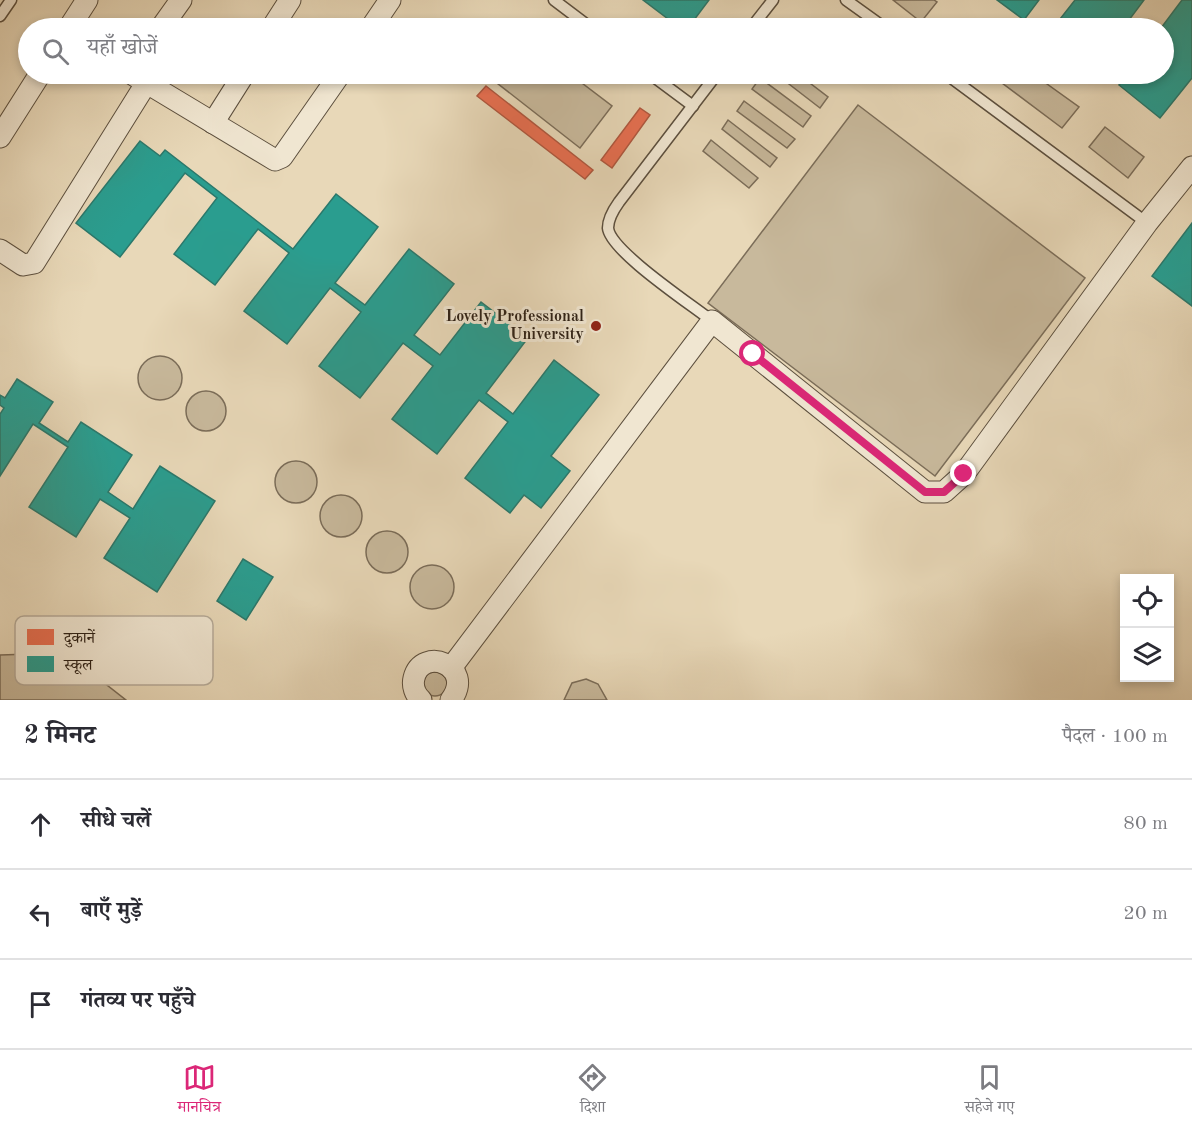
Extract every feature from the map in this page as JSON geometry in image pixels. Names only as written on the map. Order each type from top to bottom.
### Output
[{"type":"street","points":[[75,18],[87,0]]},
{"type":"street","points":[[168,18],[181,0]]},
{"type":"street","points":[[278,18],[290,0]]},
{"type":"street","points":[[378,18],[390,0]]},
{"type":"street","points":[[0,137],[34,84]]},
{"type":"street","points":[[0,250],[23,265],[34,264],[137,84]]},
{"type":"street","points":[[150,84],[270,159],[278,160],[333,84]]},
{"type":"street","points":[[213,123],[238,84]]},
{"type":"street","points":[[451,668],[712,321],[925,492],[944,492],[964,474],[1147,223],[1192,167]]},
{"type":"street","points":[[421,700],[413,682],[418,669],[431,661],[445,663],[451,668],[458,681],[452,700]]},
{"type":"lane","points":[[0,16],[11,0]]},
{"type":"lane","points":[[554,0],[578,18]]},
{"type":"lane","points":[[759,18],[773,0]]},
{"type":"lane","points":[[846,0],[871,18]]},
{"type":"lane","points":[[663,84],[693,106]]},
{"type":"lane","points":[[710,84],[619,202],[611,214],[608,227],[613,242],[629,257],[712,321]]},
{"type":"lane","points":[[959,84],[1147,223]]},
{"type":"shaded area","points":[[893,0],[934,0],[937,2],[924,18],[916,18]]},
{"type":"shaded area","points":[[498,84],[583,84],[612,106],[580,148]]},
{"type":"shaded area","points":[[756,84],[768,84],[811,116],[803,127],[752,89]]},
{"type":"shaded area","points":[[789,84],[811,84],[828,97],[820,108]]},
{"type":"shaded area","points":[[1003,84],[1047,84],[1079,107],[1062,128]]},
{"type":"shaded area","points":[[744,101],[795,139],[787,148],[737,111]]},
{"type":"shaded area","points":[[858,105],[1085,278],[935,476],[708,303]]},
{"type":"shaded area","points":[[728,120],[777,158],[770,167],[722,129]]},
{"type":"shaded area","points":[[1105,127],[1144,157],[1128,178],[1089,147]]},
{"type":"shaded area","points":[[711,140],[758,178],[749,188],[703,151]]},
{"type":"shaded area","points":[[160,356],[175,363],[182,378],[175,393],[160,400],[145,393],[138,378],[145,363]]},
{"type":"shaded area","points":[[206,391],[220,397],[226,411],[220,425],[206,431],[192,425],[186,411],[192,397]]},
{"type":"shaded area","points":[[296,461],[311,467],[317,482],[311,497],[296,503],[281,497],[275,482],[281,467]]},
{"type":"shaded area","points":[[341,495],[356,501],[362,516],[356,531],[341,537],[326,531],[320,516],[326,501]]},
{"type":"shaded area","points":[[387,531],[402,537],[408,552],[402,567],[387,573],[372,567],[366,552],[372,537]]},
{"type":"shaded area","points":[[432,565],[447,572],[454,587],[447,602],[432,609],[417,602],[410,587],[417,572]]},
{"type":"shaded area","points":[[0,655],[15,655],[15,685],[107,685],[126,700],[0,700]]},
{"type":"shaded area","points":[[435,672],[444,675],[447,684],[444,693],[435,696],[426,693],[423,684],[426,675]]},
{"type":"shaded area","points":[[586,679],[598,684],[607,700],[564,700],[572,683]]},
{"type":"building: दुकानें","points":[[486,86],[593,170],[585,179],[477,96]]},
{"type":"building: दुकानें","points":[[640,108],[650,115],[612,168],[601,160]]},
{"type":"building: स्कूल","points":[[643,0],[709,0],[696,18],[667,18]]},
{"type":"building: स्कूल","points":[[997,0],[1039,0],[1026,18],[1021,18]]},
{"type":"building: स्कूल","points":[[1075,0],[1144,0],[1130,18],[1061,18]]},
{"type":"building: स्कूल","points":[[1182,0],[1192,0],[1192,78],[1160,118],[1119,85],[1174,84],[1174,18],[1168,18]]},
{"type":"building: स्कूल","points":[[140,141],[160,156],[165,150],[293,249],[336,194],[378,227],[335,283],[365,305],[409,249],[454,284],[414,335],[440,355],[481,302],[528,338],[486,393],[513,414],[554,360],[599,395],[551,456],[570,471],[541,508],[524,495],[510,513],[465,478],[508,422],[479,400],[437,454],[392,419],[433,366],[403,343],[360,398],[319,366],[361,312],[330,288],[287,344],[244,311],[289,253],[258,229],[215,285],[174,254],[217,198],[185,173],[120,257],[76,223]]},
{"type":"building: स्कूल","points":[[1192,223],[1192,306],[1152,276]]},
{"type":"building: स्कूल","points":[[17,379],[53,402],[39,423],[68,442],[81,422],[132,455],[108,492],[133,509],[160,466],[215,501],[157,592],[104,558],[130,518],[100,499],[76,537],[29,507],[68,447],[33,424],[0,476],[0,414],[4,408],[0,405],[0,395],[5,398]]},
{"type":"building: स्कूल","points":[[243,559],[273,577],[246,620],[217,601]]},
{"type":"place","name":"Lovely Professional University","points":[[596,326]]},
{"type":"route","points":[[753,354],[925,492],[944,492],[964,474]]}]
